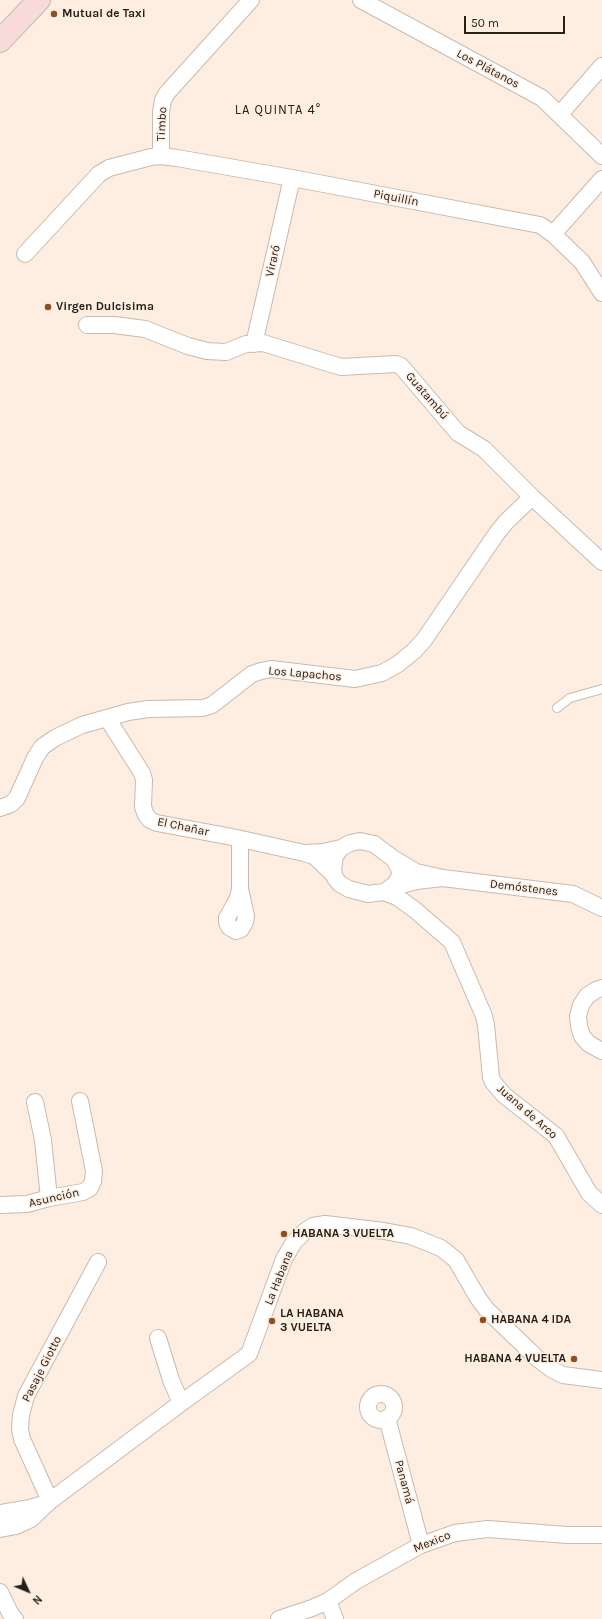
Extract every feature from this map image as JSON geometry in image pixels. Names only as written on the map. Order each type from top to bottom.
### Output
[{"type":"main road","points":[[0,40],[39,0]]},
{"type":"street","name":"Timbo","points":[[25,254],[99,174],[109,168],[151,157],[161,156],[161,112],[163,100],[167,93],[251,0]]},
{"type":"street","name":"Los Plátanos","points":[[360,0],[542,98],[602,156]]},
{"type":"street","points":[[560,114],[602,66]]},
{"type":"street","name":"Piquillín","points":[[161,156],[292,178],[540,225],[553,234],[582,262],[602,293]]},
{"type":"street","name":"Viraró","points":[[254,344],[292,178]]},
{"type":"street","points":[[553,234],[602,179]]},
{"type":"street","name":"Guatambú","points":[[87,326],[114,325],[137,328],[159,333],[188,346],[207,351],[226,352],[246,344],[263,344],[341,366],[396,364],[401,366],[458,433],[484,449],[532,497],[602,562]]},
{"type":"street","name":"Los Lapachos","points":[[0,808],[10,804],[17,798],[35,758],[42,747],[55,738],[82,725],[128,712],[148,709],[203,708],[212,705],[252,674],[261,671],[272,669],[355,679],[382,673],[398,664],[414,651],[424,640],[497,533],[506,522],[532,497]]},
{"type":"street","name":"El Chañar","points":[[107,718],[142,774],[144,780],[143,806],[146,815],[150,820],[157,823],[304,853],[318,860],[334,875]]},
{"type":"street","points":[[240,839],[240,889]]},
{"type":"street","name":"Demóstenes","points":[[341,848],[350,843],[368,842],[380,848],[394,859],[416,872],[443,878],[573,894],[580,896],[602,908]]},
{"type":"street","points":[[334,875],[333,870],[335,856],[341,848]]},
{"type":"street","name":"El Chañar","points":[[304,853],[323,852],[341,848]]},
{"type":"street","points":[[387,890],[398,880],[400,874],[399,868],[394,859]]},
{"type":"street","name":"Demóstenes","points":[[334,875],[340,884],[349,889],[368,894],[416,881],[443,878]]},
{"type":"street","name":"Juana de Arco","points":[[415,910],[408,899],[408,892],[416,881]]},
{"type":"street","name":"Juana de Arco","points":[[387,890],[415,910],[455,946],[486,1025],[493,1082],[504,1095],[556,1136],[589,1193],[602,1206]]},
{"type":"street","points":[[602,988],[587,996],[581,1005],[578,1016],[582,1036],[589,1044],[602,1051]]},
{"type":"street","name":"Asunción","points":[[0,1205],[27,1204],[49,1198],[84,1192],[90,1188],[93,1181],[94,1171],[80,1101]]},
{"type":"street","points":[[35,1102],[43,1140],[49,1198]]},
{"type":"street","name":"La Habana","points":[[0,1529],[16,1526],[31,1519],[50,1502],[181,1403],[249,1354],[284,1259],[294,1242],[304,1232],[313,1226],[325,1224],[384,1231],[411,1236],[441,1248],[456,1260],[478,1298],[487,1310],[538,1359],[563,1375],[602,1380]]},
{"type":"street","name":"Pasaje Giotto","points":[[50,1502],[22,1439],[20,1429],[21,1415],[26,1396],[98,1262]]},
{"type":"street","points":[[158,1338],[171,1380],[181,1403]]},
{"type":"street","name":"Panamá","points":[[387,1418],[421,1545]]},
{"type":"street","points":[[0,1513],[30,1508],[50,1502]]},
{"type":"street","name":"Mexico","points":[[279,1619],[328,1601],[356,1581],[421,1545],[455,1533],[488,1528],[568,1535],[602,1535]]},
{"type":"street","points":[[0,1592],[10,1613],[15,1619]]},
{"type":"street","points":[[328,1601],[335,1619]]},
{"type":"lane","points":[[557,708],[570,698],[602,689]]},
{"type":"place","name":"Mutual de Taxi","points":[[54,14]]},
{"type":"place","name":"Virgen Dulcisima","points":[[48,307]]},
{"type":"place","name":"HABANA 3 VUELTA","points":[[284,1234]]},
{"type":"place","name":"HABANA 4 IDA","points":[[483,1320]]},
{"type":"place","name":"LA HABANA 3 VUELTA","points":[[272,1321]]},
{"type":"place","name":"HABANA 4 VUELTA","points":[[574,1359]]},
{"type":"district","name":"LA QUINTA 4°","points":[[278,110]]}]
